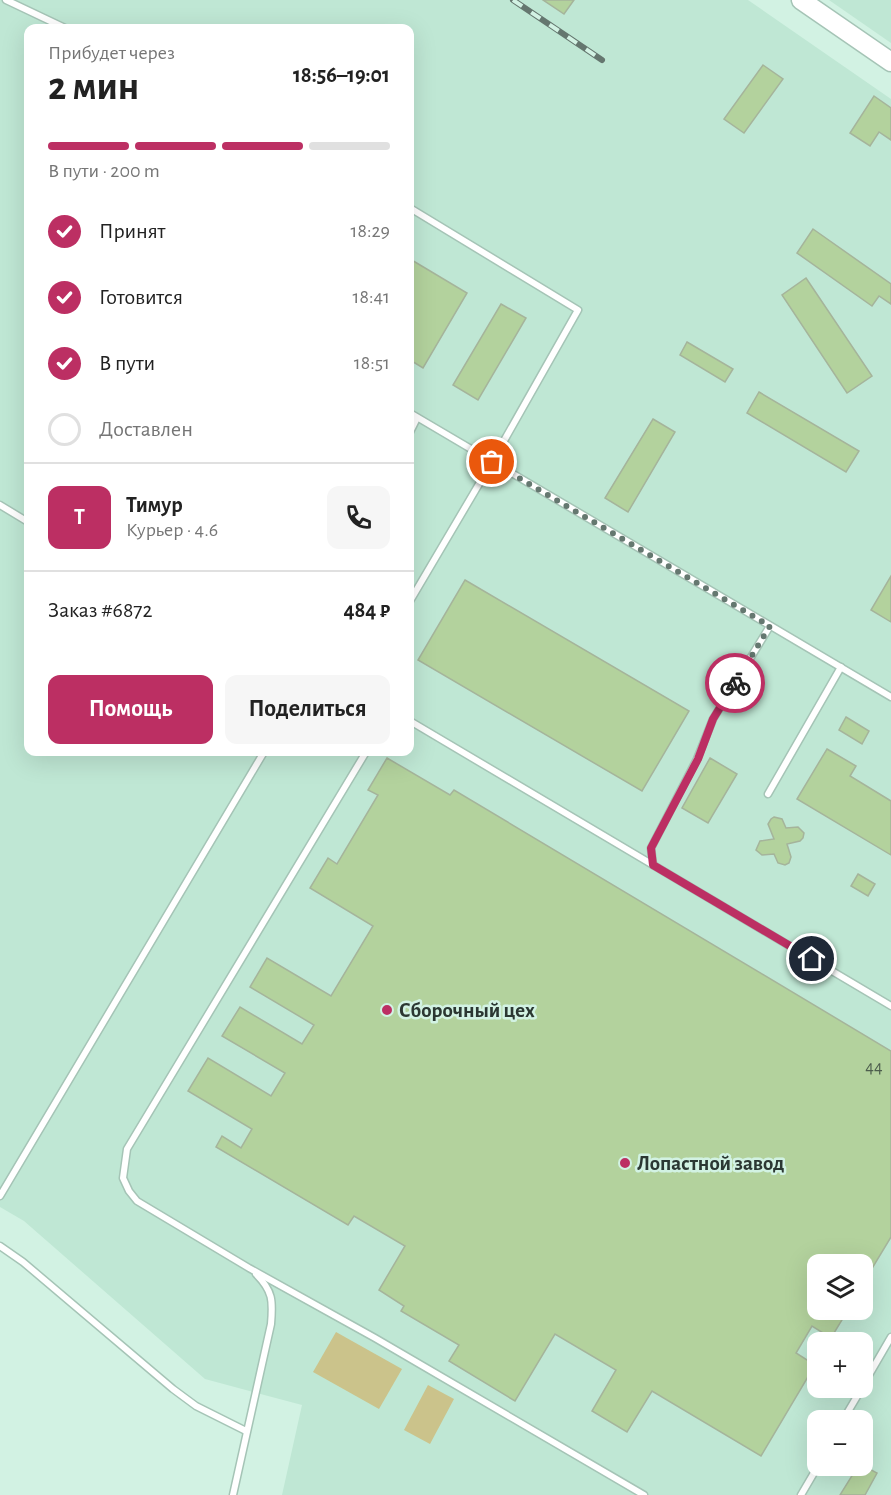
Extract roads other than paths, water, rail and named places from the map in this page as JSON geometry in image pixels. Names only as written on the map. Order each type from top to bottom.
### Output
[{"type":"main road","points":[[801,0],[891,62]]},
{"type":"lane","points":[[6,0],[57,24]]},
{"type":"lane","points":[[414,209],[578,310],[414,594]]},
{"type":"lane","points":[[414,416],[891,697]]},
{"type":"lane","points":[[414,424],[417,418]]},
{"type":"lane","points":[[0,506],[24,520]]},
{"type":"lane","points":[[635,855],[645,853],[651,848],[698,759],[713,719],[770,626]]},
{"type":"lane","points":[[768,794],[841,668]]},
{"type":"lane","points":[[414,724],[891,1006]]},
{"type":"lane","points":[[0,1196],[262,756]]},
{"type":"lane","points":[[364,756],[127,1149],[123,1167],[124,1183],[138,1200],[249,1268],[375,1338],[644,1495]]},
{"type":"lane","points":[[651,848],[653,865]]},
{"type":"lane","points":[[0,1246],[23,1262],[173,1389],[196,1406],[246,1431]]},
{"type":"lane","points":[[233,1495],[273,1307],[271,1294],[265,1283],[249,1268]]},
{"type":"lane","points":[[873,1368],[891,1337]]},
{"type":"lane","points":[[801,1495],[812,1476]]},
{"type":"railway","points":[[513,0],[602,60]]},
{"type":"place","name":"Сборочный цех","points":[[387,1010]]},
{"type":"place","name":"Лопастной завод","points":[[625,1163]]}]
